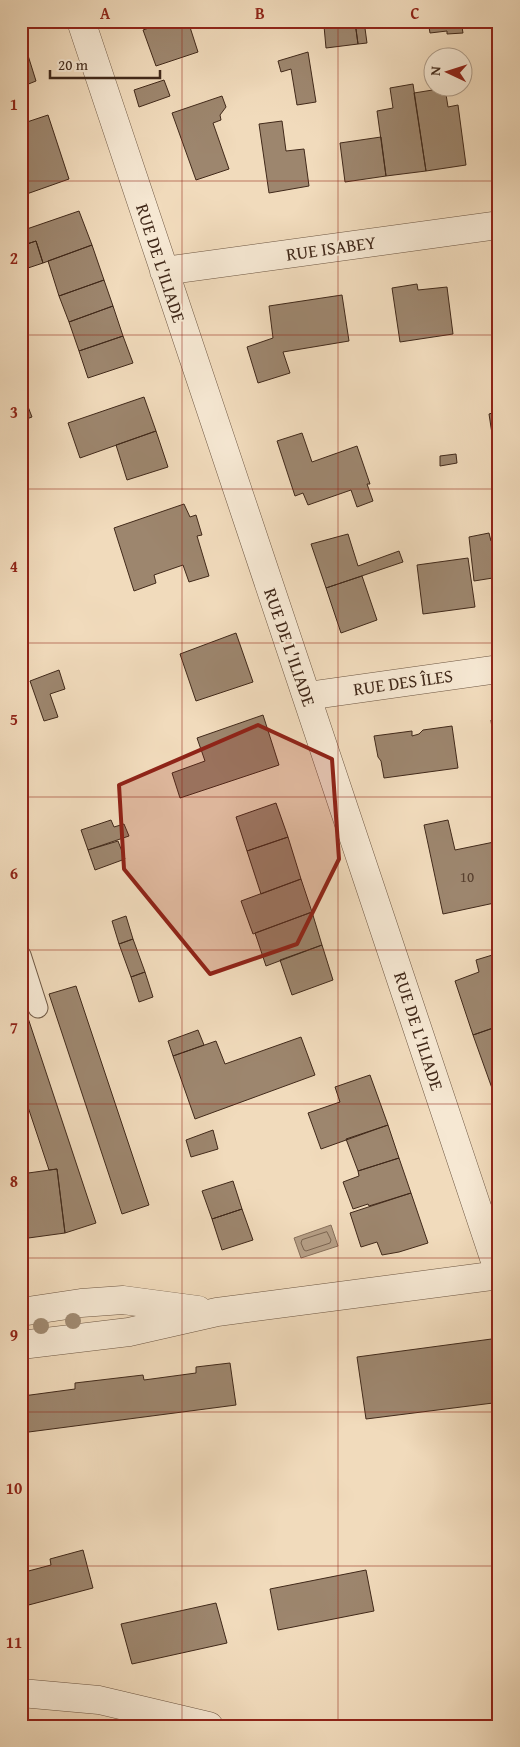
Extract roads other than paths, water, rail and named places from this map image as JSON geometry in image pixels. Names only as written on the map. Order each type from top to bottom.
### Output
[{"type":"street","name":"RUE DE L'ILIADE","points":[[81,21],[499,1274]]},
{"type":"street","name":"RUE ISABEY","points":[[164,271],[499,225]]},
{"type":"street","name":"RUE DES ÎLES","points":[[307,696],[499,669]]},
{"type":"street","points":[[21,1345],[129,1332],[217,1312],[499,1274]]},
{"type":"street","points":[[21,1312],[81,1303],[123,1300],[217,1312]]},
{"type":"street","points":[[21,1693],[99,1700],[209,1726]]},
{"type":"lane","points":[[21,955],[38,1008]]},
{"type":"water","points":[[331,1225],[338,1246],[301,1258],[294,1238]]}]
